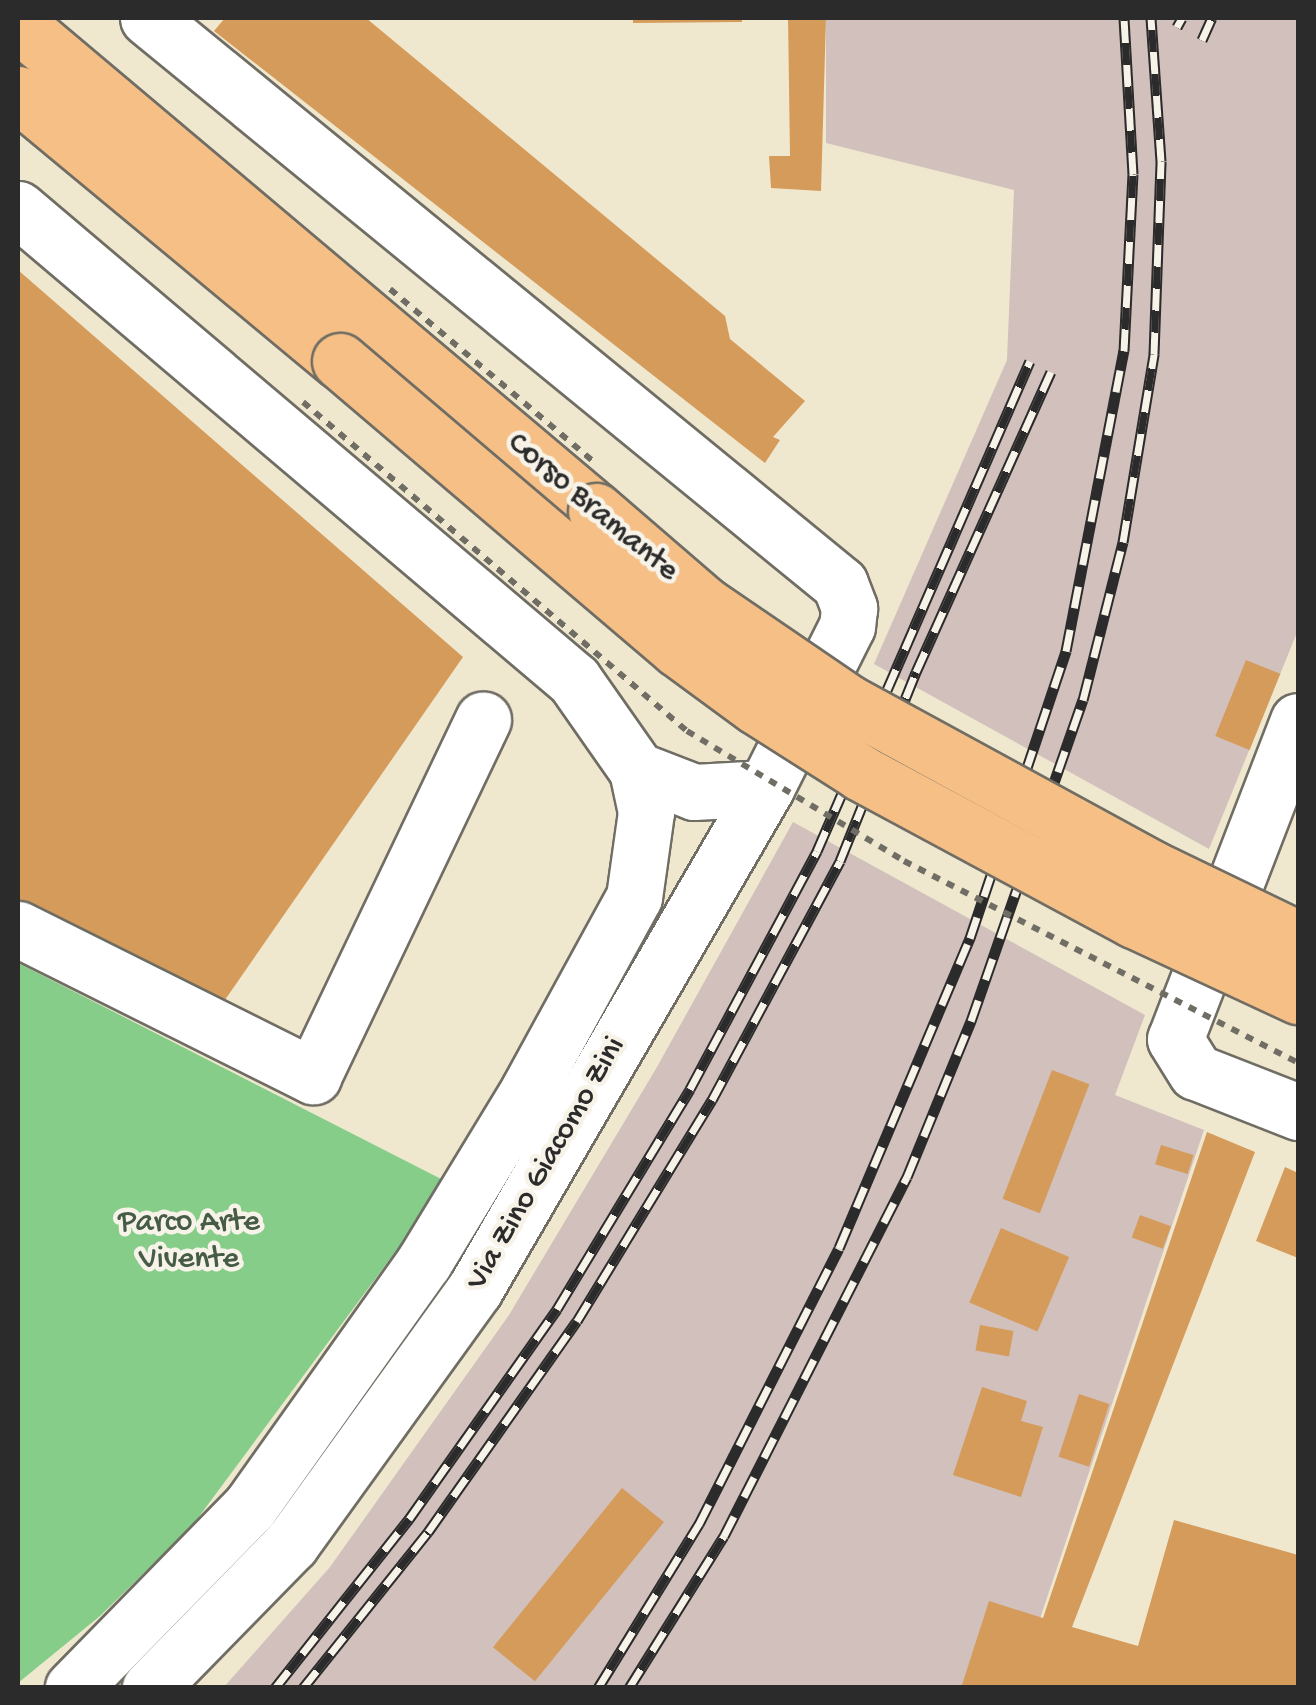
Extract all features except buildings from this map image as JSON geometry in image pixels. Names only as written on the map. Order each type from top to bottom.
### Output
[{"type":"main road","name":"Corso Bramante","points":[[18,24],[705,606],[847,702],[1151,868],[1298,940]]},
{"type":"main road","name":"Corso Bramante","points":[[18,94],[340,361],[676,648],[756,706],[862,773],[1134,920],[1298,996]]},
{"type":"street","name":"Via Zino Giacomo Zini","points":[[148,18],[840,584],[849,608],[846,626],[766,788],[474,1289],[291,1544],[150,1688]]},
{"type":"street","points":[[18,210],[574,680],[637,770],[694,792],[766,788]]},
{"type":"street","points":[[18,929],[313,1076],[483,720]]},
{"type":"street","points":[[1298,721],[1277,836],[1175,1039],[1196,1072],[1298,1112]]},
{"type":"street","name":"Via Zino Giacomo Zini","points":[[73,1688],[249,1508],[424,1262],[528,1091],[634,897],[646,812],[637,770]]},
{"type":"shaded area","points":[[826,18],[1298,18],[1298,630],[1209,849],[874,664],[1007,360],[1014,190],[826,143]]},
{"type":"shaded area","points":[[793,822],[1145,1015],[1115,1095],[1204,1130],[1017,1687],[223,1688],[330,1567],[509,1315],[657,1067]]},
{"type":"green space","name":"Parco Arte Vivente","points":[[18,963],[447,1182],[192,1526],[100,1616],[18,1683]]},
{"type":"railway","points":[[598,1688],[699,1524],[839,1248],[970,938],[1066,651],[1124,351],[1133,174],[1124,18]]},
{"type":"railway","points":[[629,1688],[724,1536],[907,1177],[971,1021],[1083,700],[1123,542],[1154,354],[1161,161],[1151,18]]},
{"type":"railway","points":[[1177,27],[1182,18]]},
{"type":"railway","points":[[1202,40],[1212,18]]},
{"type":"railway","points":[[275,1688],[409,1519],[557,1309],[690,1089],[817,851],[1030,361]]},
{"type":"railway","points":[[303,1688],[428,1532],[577,1321],[712,1100],[840,861],[916,672],[1051,372]]}]
